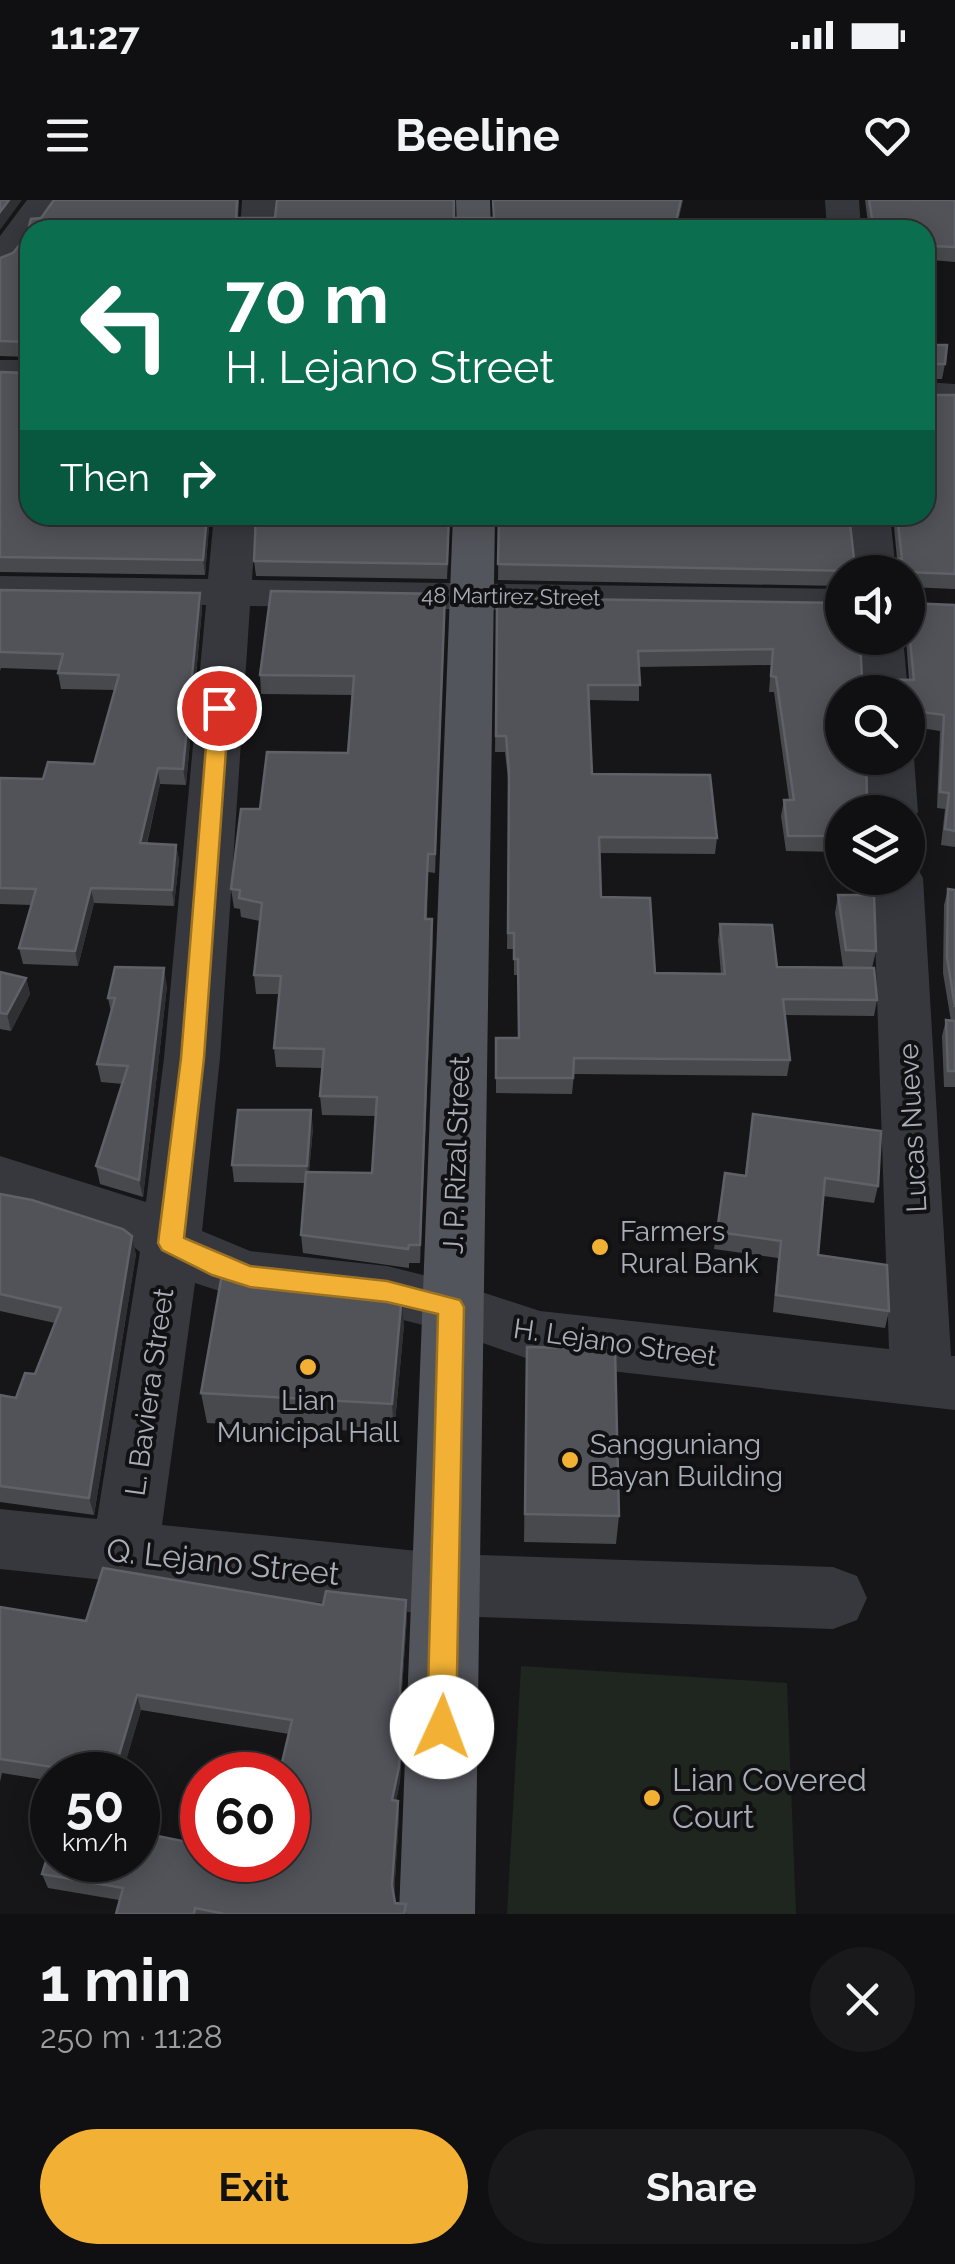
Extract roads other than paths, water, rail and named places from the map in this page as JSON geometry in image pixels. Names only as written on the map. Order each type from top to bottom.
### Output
[{"type":"main road","name":"J. P. Rizal Street","points":[[436,1914],[474,525]]},
{"type":"street","points":[[0,260],[20,233]]},
{"type":"street","name":"L. Baviera Street","points":[[125,1552],[171,1243],[192,1058],[234,525]]},
{"type":"street","points":[[870,525],[874,555]]},
{"type":"street","name":"48 Martirez Street","points":[[0,589],[825,602]]},
{"type":"street","name":"Lucas Nueve","points":[[899,895],[912,1124],[938,1381]]},
{"type":"street","name":"H. Lejano Street","points":[[0,1180],[149,1226],[171,1243],[221,1268],[250,1276],[387,1291],[451,1307],[540,1337],[938,1381]]},
{"type":"street","name":"Q. Lejano Street","points":[[0,1540],[447,1585],[833,1598]]},
{"type":"place","name":"Farmers Rural Bank","points":[[600,1247]]},
{"type":"place","name":"Lian Municipal Hall","points":[[308,1367]]},
{"type":"place","name":"Sangguniang Bayan Building","points":[[570,1460]]},
{"type":"place","name":"Lian Covered Court","points":[[652,1798]]}]
